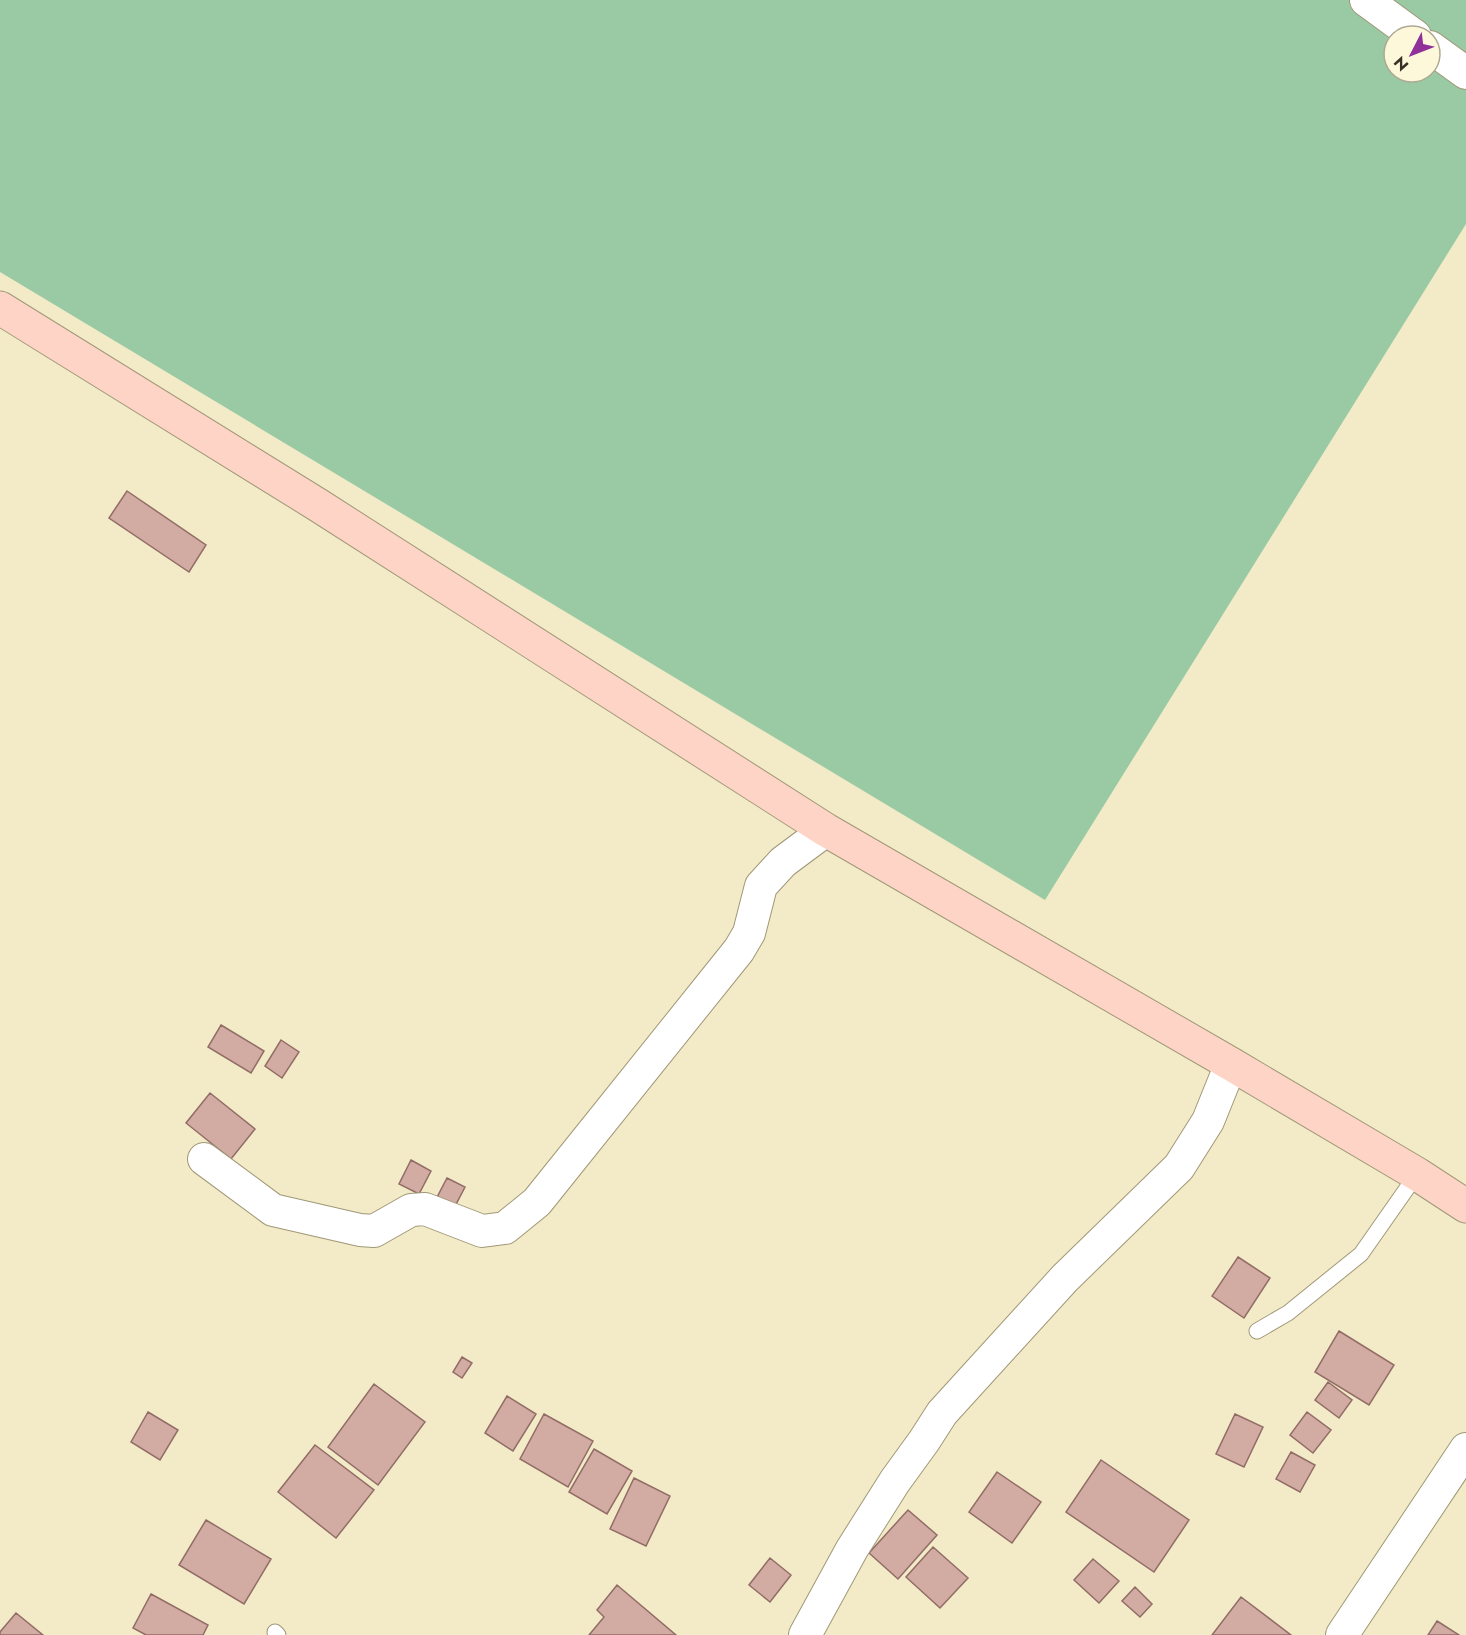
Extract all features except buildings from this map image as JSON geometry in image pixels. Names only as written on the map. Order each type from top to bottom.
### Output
[{"type":"street","points":[[1366,0],[1399,24]]},
{"type":"street","points":[[1442,56],[1466,74]]},
{"type":"street","points":[[0,308],[338,518],[826,830],[1231,1064],[1417,1174],[1466,1206]]},
{"type":"street","points":[[204,1159],[273,1210],[346,1228],[374,1231],[411,1210],[425,1209],[482,1231],[505,1228],[537,1202],[739,950],[749,933],[761,886],[783,862],[826,830]]},
{"type":"street","points":[[805,1635],[852,1549],[942,1413],[1065,1278],[1179,1167],[1208,1121],[1231,1064]]},
{"type":"street","points":[[1342,1635],[1466,1449]]},
{"type":"lane","points":[[1257,1331],[1288,1313],[1361,1254],[1417,1174]]},
{"type":"green space","points":[[0,0],[1466,0],[1466,224],[1045,900],[0,272]]}]
